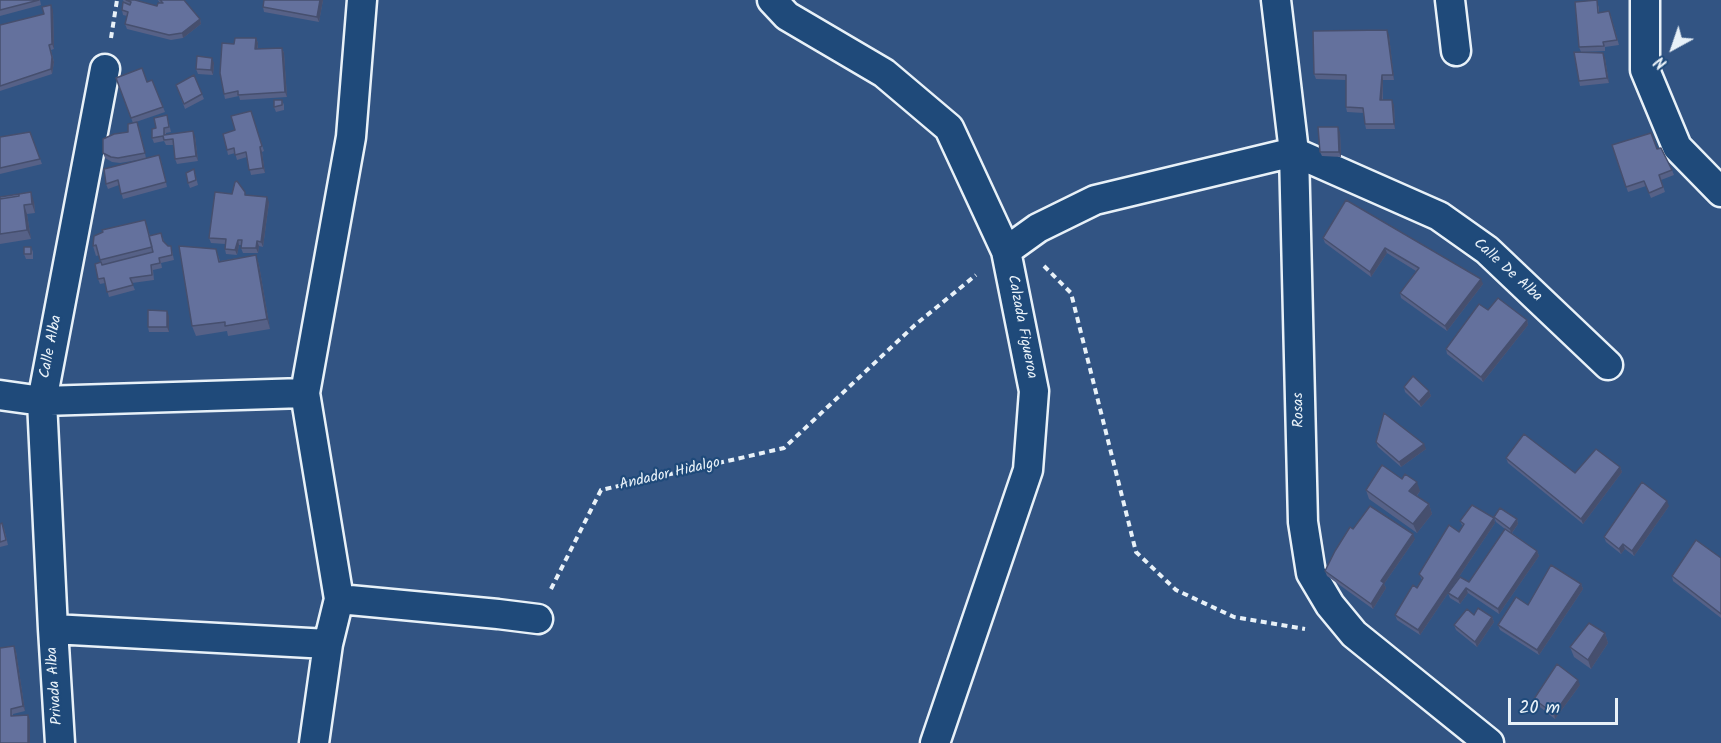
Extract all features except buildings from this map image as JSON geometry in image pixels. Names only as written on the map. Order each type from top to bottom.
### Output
[{"type":"street","points":[[314,743],[328,644],[339,599],[305,393],[351,137],[362,0]]},
{"type":"street","name":"Calzada Figueroa","points":[[772,0],[787,16],[884,72],[950,128],[1006,251],[1034,391],[1028,470],[935,743]]},
{"type":"street","name":"Rosas","points":[[1276,0],[1294,152],[1303,522],[1311,573],[1330,605],[1354,634],[1489,743]]},
{"type":"street","points":[[1450,0],[1456,51]]},
{"type":"street","points":[[1645,0],[1645,70],[1677,147],[1721,192]]},
{"type":"street","name":"Calle Alba","points":[[52,629],[42,401],[105,69]]},
{"type":"street","points":[[1006,251],[1038,228],[1095,200],[1294,152]]},
{"type":"street","name":"Calle De Alba","points":[[1294,152],[1439,216],[1487,250],[1608,365]]},
{"type":"street","points":[[0,395],[42,401],[305,393]]},
{"type":"street","points":[[339,599],[498,614],[537,620]]},
{"type":"street","points":[[52,629],[328,644]]},
{"type":"street","name":"Privada Alba","points":[[52,629],[60,743]]},
{"type":"path","name":"Andador Hidalgo","points":[[537,620],[602,490],[784,448],[915,325],[1006,251]]},
{"type":"path","points":[[1006,251],[1044,266],[1071,292],[1136,552],[1176,590],[1234,617],[1289,627],[1354,634]]}]
